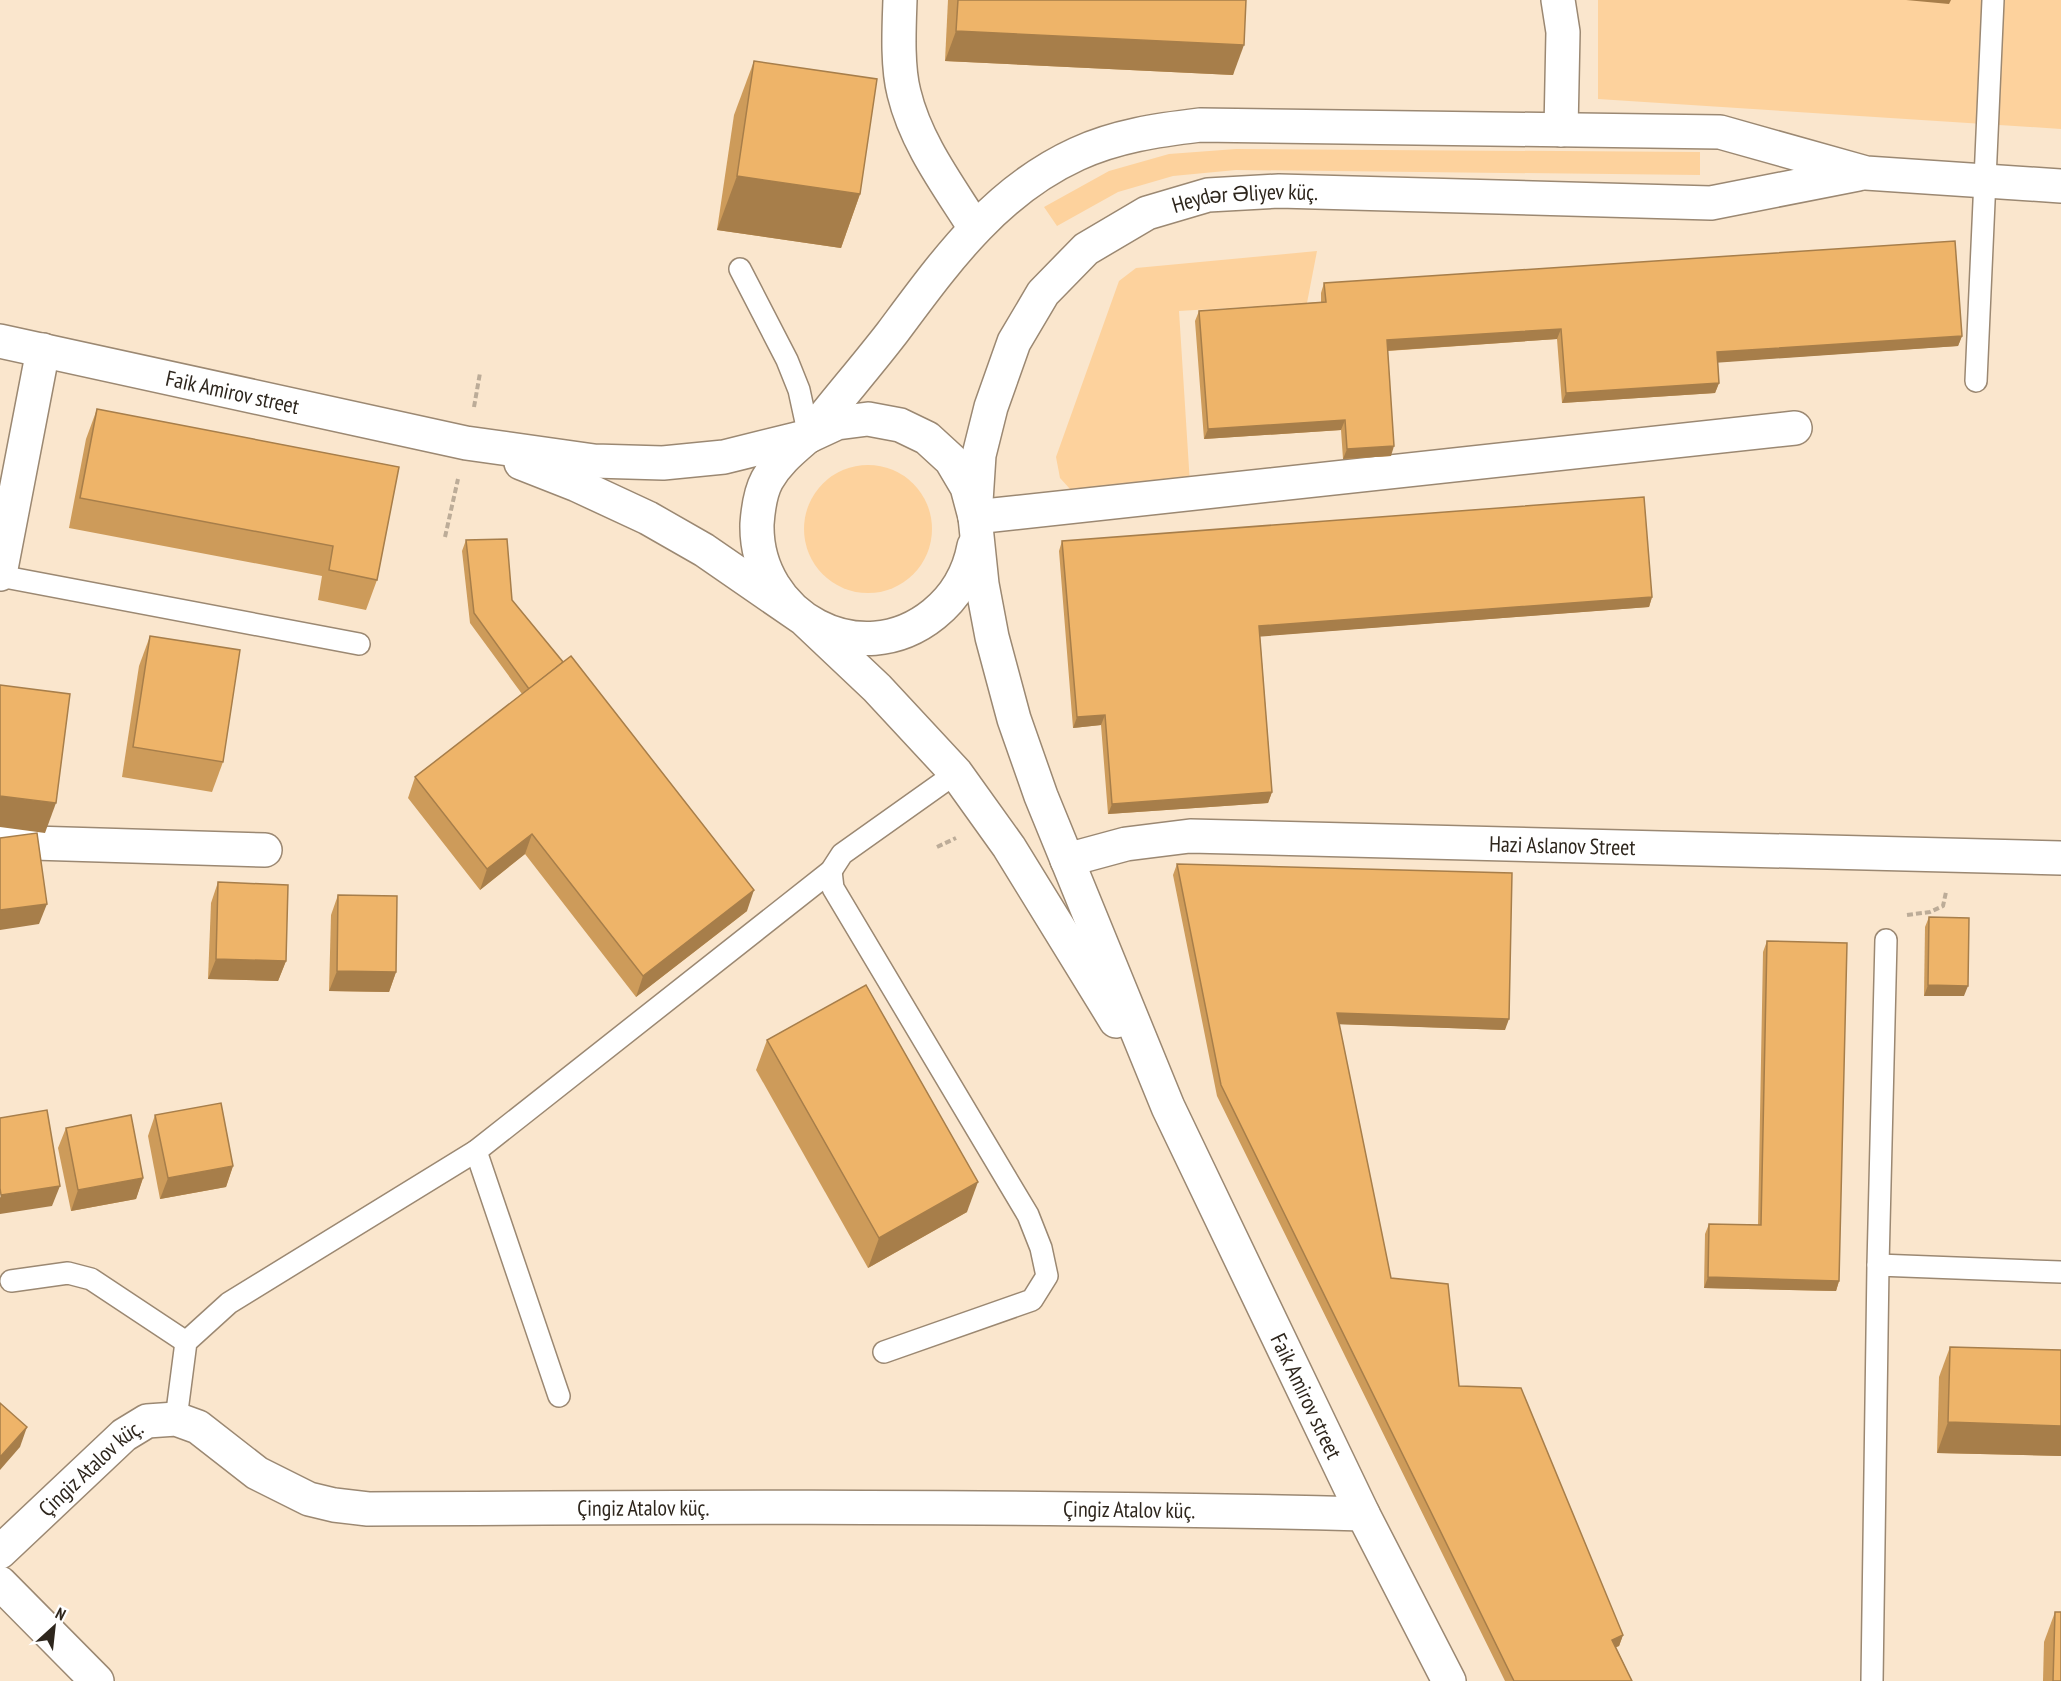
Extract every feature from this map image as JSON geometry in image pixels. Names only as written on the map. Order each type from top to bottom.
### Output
[{"type":"main road","points":[[900,0],[899,34],[903,90],[913,123],[930,156],[975,228]]},
{"type":"main road","points":[[1558,0],[1563,32],[1561,130]]},
{"type":"main road","points":[[1168,1107],[1009,847],[956,773],[877,688],[781,598],[765,572],[757,542],[758,511],[767,481],[784,455],[808,436],[891,334],[928,283],[975,228],[1016,189],[1077,154],[1135,134],[1200,125],[1720,132],[1866,173],[1984,179],[2061,186]]},
{"type":"main road","name":"Heydər Əliyev küç.","points":[[975,517],[979,454],[991,407],[1014,342],[1043,293],[1086,249],[1147,213],[1208,195],[1279,190],[1712,203],[1866,173]]},
{"type":"main road","name":"Faik Amirov street","points":[[0,340],[466,443]]},
{"type":"main road","points":[[0,575],[43,350]]},
{"type":"main road","points":[[466,443],[594,461],[663,463],[724,457],[808,436],[837,423],[868,419],[900,425],[927,438],[951,460],[967,487],[975,517],[982,584],[992,636],[1009,698],[1041,796],[1168,1107]]},
{"type":"main road","points":[[975,517],[1795,428]]},
{"type":"main road","points":[[466,443],[577,485],[648,518],[704,550],[804,620],[832,634],[863,639],[895,635],[923,623],[947,603],[964,578],[974,548],[975,517]]},
{"type":"main road","name":"Hazi Aslanov Street","points":[[1068,860],[1126,844],[1190,836],[2061,858]]},
{"type":"main road","points":[[0,842],[265,850]]},
{"type":"main road","name":"Faik Amirov street","points":[[1168,1107],[1363,1514],[1449,1681]]},
{"type":"main road","name":"Çingiz Atalov küç.","points":[[0,1552],[124,1435],[147,1421],[176,1419],[198,1427],[257,1473],[309,1499],[368,1509],[755,1507],[1209,1510],[1363,1514]]},
{"type":"main road","points":[[0,1583],[96,1681]]},
{"type":"lane","points":[[1976,381],[1993,0]]},
{"type":"lane","points":[[740,269],[787,360],[799,390],[808,436]]},
{"type":"lane","points":[[0,575],[359,644]]},
{"type":"lane","points":[[176,1419],[186,1342],[229,1303],[476,1151],[831,871],[842,854],[956,773]]},
{"type":"lane","points":[[831,871],[833,888],[1028,1215],[1041,1248],[1047,1276],[1032,1300],[884,1352]]},
{"type":"lane","points":[[1872,1681],[1878,1265],[1886,940]]},
{"type":"lane","points":[[476,1151],[559,1396]]},
{"type":"lane","points":[[1878,1265],[2061,1272]]},
{"type":"lane","points":[[11,1281],[68,1272],[91,1280],[186,1342]]},
{"type":"path","points":[[1886,940],[1887,929],[1893,918],[1930,912],[1943,906],[1947,890],[1946,855]]},
{"type":"shaded area","points":[[1598,0],[2061,0],[2061,129],[1598,99]]},
{"type":"shaded area","points":[[1236,149],[1700,152],[1700,175],[1236,170],[1173,176],[1118,192],[1057,226],[1044,207],[1109,171],[1169,154]]},
{"type":"shaded area","points":[[1317,251],[1307,303],[1179,311],[1190,484],[1070,489],[1060,478],[1056,457],[1119,281],[1136,268]]},
{"type":"shaded area","points":[[868,465],[892,470],[913,484],[927,505],[932,529],[927,553],[913,574],[892,588],[868,593],[844,588],[823,574],[809,553],[804,529],[809,505],[823,484],[844,470]]},
{"type":"building","points":[[958,0],[1246,0],[1244,45],[956,31]]},
{"type":"building","points":[[754,61],[877,79],[860,194],[737,176]]},
{"type":"building","points":[[1955,241],[1962,336],[1717,352],[1719,383],[1566,393],[1561,329],[1387,340],[1394,446],[1347,449],[1345,420],[1208,429],[1199,311],[1326,302],[1324,283]]},
{"type":"building","points":[[97,409],[399,467],[377,580],[329,570],[333,546],[80,498]]},
{"type":"building","points":[[1644,497],[1652,597],[1259,626],[1272,792],[1112,804],[1105,715],[1077,717],[1062,541]]},
{"type":"building","points":[[507,539],[512,600],[563,662],[529,689],[474,613],[466,540]]},
{"type":"building","points":[[150,636],[240,650],[223,762],[133,747]]},
{"type":"building","points":[[571,656],[754,890],[643,976],[532,834],[487,869],[415,777]]},
{"type":"building","points":[[0,685],[70,694],[56,803],[0,796]]},
{"type":"building","points":[[37,833],[47,904],[0,910],[0,838]]},
{"type":"building","points":[[1177,864],[1512,873],[1509,1019],[1337,1013],[1391,1278],[1448,1284],[1459,1386],[1521,1388],[1623,1635],[1612,1640],[1632,1681],[1514,1681],[1221,1085]]},
{"type":"building","points":[[218,882],[288,885],[286,961],[216,959]]},
{"type":"building","points":[[338,895],[397,896],[396,972],[337,971]]},
{"type":"building","points":[[1929,917],[1969,918],[1968,986],[1928,985]]},
{"type":"building","points":[[1767,941],[1847,943],[1839,1281],[1708,1277],[1709,1224],[1761,1225]]},
{"type":"building","points":[[866,985],[978,1182],[879,1238],[767,1040]]},
{"type":"building","points":[[221,1103],[233,1166],[168,1178],[155,1115]]},
{"type":"building","points":[[47,1110],[60,1186],[1,1195],[0,1118]]},
{"type":"building","points":[[131,1115],[143,1178],[78,1190],[66,1128]]},
{"type":"building","points":[[1950,1347],[2061,1350],[2061,1426],[1948,1422]]},
{"type":"building","points":[[0,1403],[27,1427],[0,1457]]},
{"type":"building","points":[[2055,1612],[2061,1612],[2061,1681],[2053,1681]]}]
